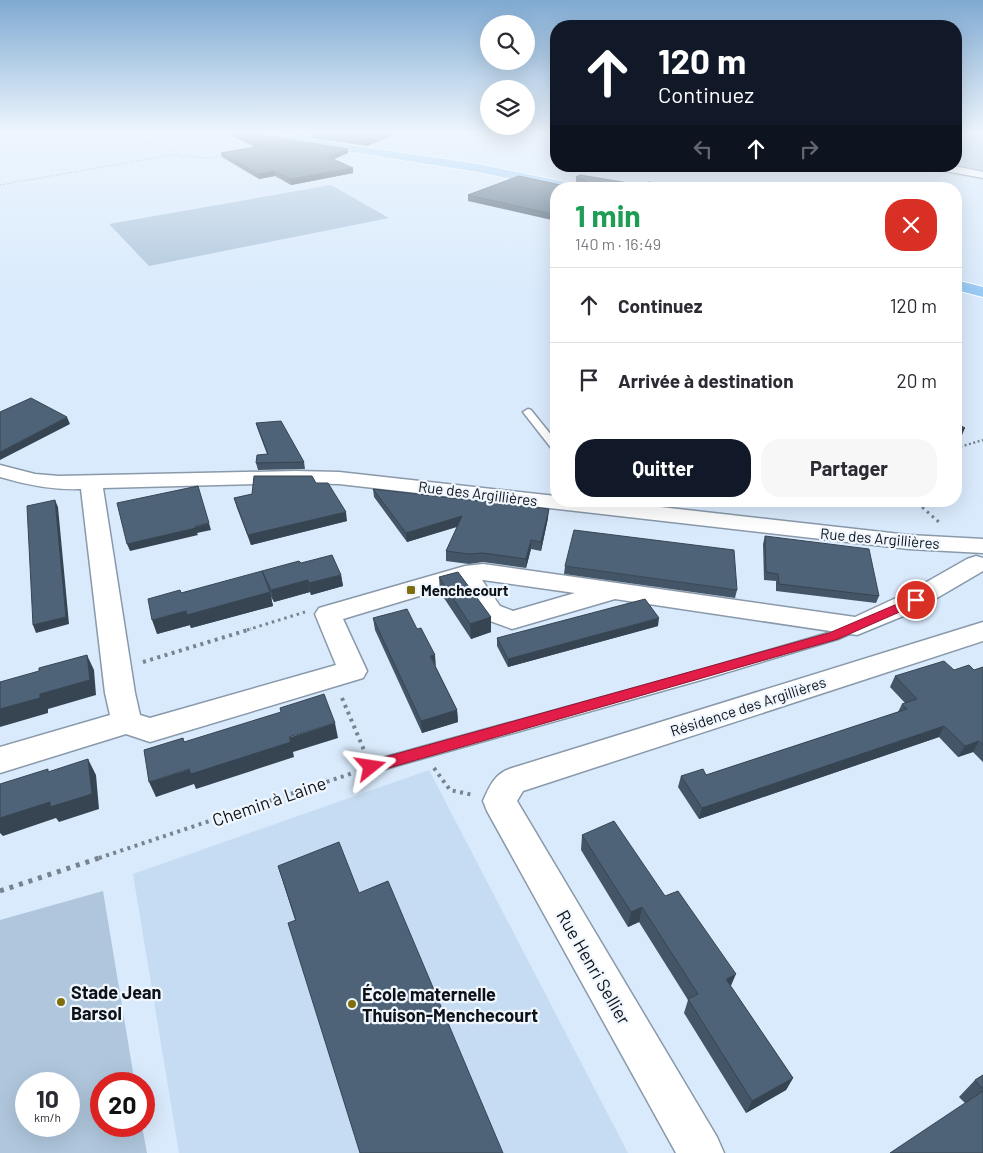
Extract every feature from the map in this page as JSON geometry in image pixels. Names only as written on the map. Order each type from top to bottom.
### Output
[{"type":"main road","points":[[962,287],[983,292]]},
{"type":"street","name":"Rue des Argillières","points":[[0,471],[35,480],[59,483],[296,477],[339,478],[550,500]]},
{"type":"street","points":[[90,483],[117,670],[127,722]]},
{"type":"street","name":"Rue des Argillières","points":[[619,507],[908,542],[980,556]]},
{"type":"street","points":[[0,760],[127,722],[150,730],[352,671],[328,614],[466,574],[483,572],[857,626],[932,592],[980,556]]},
{"type":"street","points":[[466,574],[491,612],[512,620],[617,590]]},
{"type":"street","name":"Résidence des Argillières","points":[[505,791],[983,631]]},
{"type":"street","name":"Rue Henri Sellier","points":[[505,791],[701,1153]]},
{"type":"lane","points":[[528,412],[550,439]]},
{"type":"lane","points":[[371,767],[708,673],[833,636],[857,626]]},
{"type":"path","points":[[962,446],[983,440]]},
{"type":"path","points":[[117,670],[312,610],[328,614]]},
{"type":"path","points":[[333,677],[371,767]]},
{"type":"path","points":[[424,753],[450,790],[505,791]]},
{"type":"path","name":"Chemin à Laine","points":[[0,891],[371,767]]},
{"type":"shaded area","points":[[321,187],[334,187],[389,218],[149,266],[109,224]]},
{"type":"shaded area","name":"École maternelle Thuison-Menchecourt","points":[[429,770],[628,1153],[179,1153],[133,874]]},
{"type":"shaded area","name":"Stade Jean Barsol","points":[[103,891],[133,1072],[90,1072],[90,1137],[144,1137],[147,1153],[0,1153],[0,920]]},
{"type":"building","points":[[490,187],[550,187],[550,214],[468,195]]},
{"type":"building","points":[[31,398],[67,417],[0,452],[0,412]]},
{"type":"building","points":[[281,421],[304,462],[256,463],[257,455],[268,454],[256,423]]},
{"type":"building","points":[[254,476],[312,476],[316,483],[328,483],[346,512],[248,535],[234,498],[252,494]]},
{"type":"building","points":[[198,486],[209,523],[195,526],[196,528],[127,544],[117,503]]},
{"type":"building","points":[[373,489],[549,509],[541,542],[531,540],[526,559],[483,553],[469,554],[446,551],[462,516],[406,533]]},
{"type":"building","points":[[55,500],[66,617],[33,625],[27,506]]},
{"type":"building","points":[[574,530],[734,550],[737,590],[565,566]]},
{"type":"building","points":[[765,536],[869,549],[879,596],[779,584],[778,574],[766,572]]},
{"type":"building","points":[[332,555],[341,575],[309,583],[308,580],[271,590],[262,571],[299,561],[301,563]]},
{"type":"building","points":[[262,571],[270,592],[187,615],[186,611],[152,620],[148,599],[180,590],[181,593]]},
{"type":"building","points":[[458,572],[491,617],[470,624],[439,577]]},
{"type":"building","points":[[645,599],[659,618],[508,659],[497,638]]},
{"type":"building","points":[[407,609],[417,629],[421,628],[435,655],[430,656],[457,710],[421,721],[373,618]]},
{"type":"building","points":[[87,655],[90,680],[40,694],[40,698],[0,709],[0,682],[39,671],[39,668]]},
{"type":"building","points":[[944,661],[954,670],[969,665],[974,670],[983,667],[983,745],[979,741],[965,746],[944,726],[702,808],[681,776],[703,769],[706,775],[907,709],[902,704],[917,699],[895,676]]},
{"type":"building","points":[[324,694],[335,723],[289,737],[291,742],[191,774],[189,769],[149,782],[144,750],[183,738],[184,742],[281,712],[280,708]]},
{"type":"building","points":[[88,759],[92,794],[50,807],[50,802],[0,818],[0,784],[48,769],[48,772]]},
{"type":"building","points":[[614,821],[665,896],[678,891],[736,974],[726,979],[793,1078],[752,1101],[688,999],[698,994],[642,907],[631,912],[582,835]]},
{"type":"building","points":[[339,842],[359,893],[388,881],[503,1153],[360,1153],[288,923],[296,920],[278,866]]},
{"type":"building","points":[[983,1075],[983,1089],[975,1080]]},
{"type":"building","points":[[983,1091],[983,1153],[890,1153]]},
{"type":"place","name":"Menchecourt","points":[[411,590]]},
{"type":"place","name":"Stade Jean Barsol","points":[[61,1002]]},
{"type":"place","name":"École maternelle Thuison-Menchecourt","points":[[352,1004]]},
{"type":"route","points":[[371,767],[833,636],[916,600]]}]
